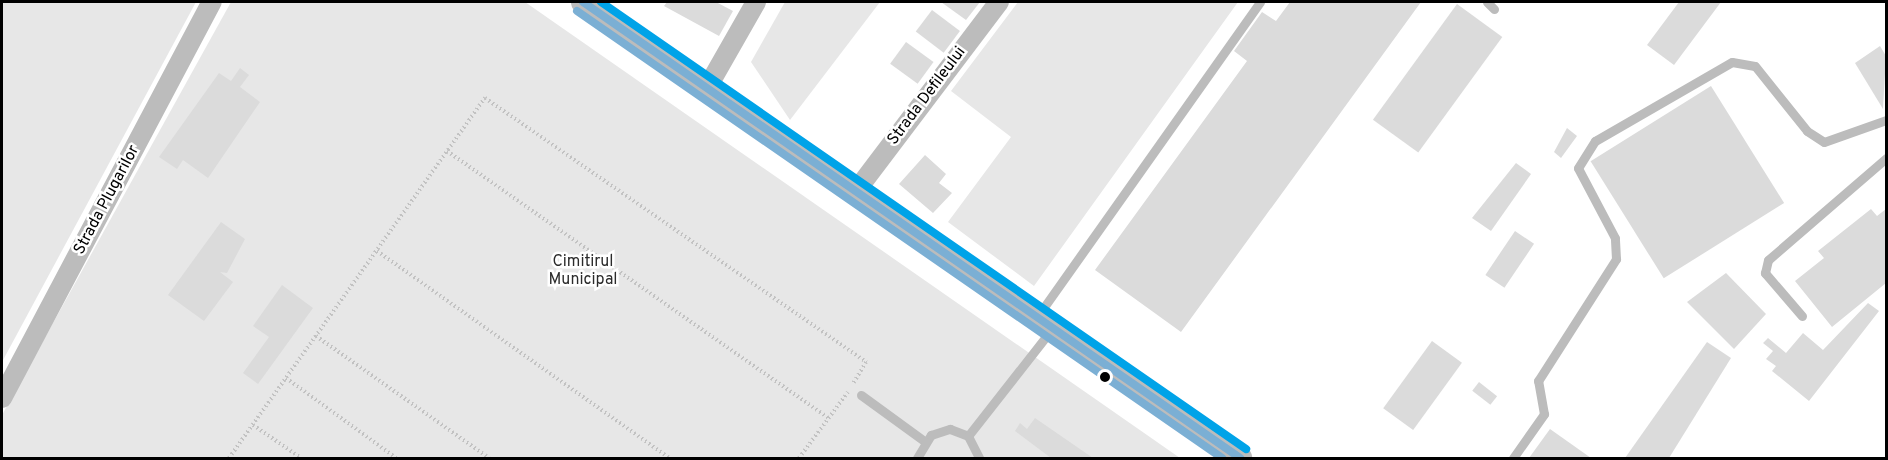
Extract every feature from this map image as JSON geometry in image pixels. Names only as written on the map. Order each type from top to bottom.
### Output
[{"type":"street","name":"Strada Plugarilor","points":[[2,398],[212,2]]},
{"type":"street","points":[[707,88],[756,2]]},
{"type":"street","name":"Strada Defileului","points":[[856,191],[999,2]]},
{"type":"street","points":[[588,3],[1043,325],[1240,459]]},
{"type":"lane","points":[[968,436],[1260,2]]},
{"type":"lane","points":[[1513,459],[1544,414],[1538,381],[1616,259],[1615,238],[1578,168],[1595,141],[1732,62],[1755,66],[1808,131],[1824,142],[1887,120]]},
{"type":"lane","points":[[1802,316],[1765,273],[1768,260],[1887,158]]},
{"type":"lane","points":[[861,395],[924,441]]},
{"type":"lane","points":[[917,459],[924,441],[950,429],[968,436],[979,459]]},
{"type":"path","points":[[229,459],[485,98],[866,362],[851,387],[799,459]]},
{"type":"path","points":[[447,151],[828,418]]},
{"type":"path","points":[[377,250],[669,459]]},
{"type":"path","points":[[316,336],[489,459]]},
{"type":"path","points":[[286,378],[396,459]]},
{"type":"path","points":[[851,387],[861,395]]},
{"type":"path","points":[[253,425],[301,459]]},
{"type":"green space","points":[[2,2],[196,2],[2,362]]},
{"type":"green space","name":"Cimitirul Municipal","points":[[231,2],[525,2],[1180,458],[2,458],[2,415]]},
{"type":"green space","points":[[785,2],[880,2],[790,120],[751,62]]},
{"type":"green space","points":[[1018,2],[1238,2],[1034,286],[948,222],[1011,137],[951,91]]},
{"type":"building","points":[[667,2],[716,2],[733,11],[719,36],[664,6]]},
{"type":"building","points":[[941,2],[980,2],[966,20]]},
{"type":"building","points":[[1290,2],[1421,2],[1181,332],[1095,270],[1247,61],[1234,51],[1262,12],[1276,21]]},
{"type":"building","points":[[1679,2],[1721,2],[1674,65],[1647,45]]},
{"type":"building","points":[[1457,4],[1502,37],[1418,153],[1373,120]]},
{"type":"building","points":[[932,10],[960,31],[944,53],[916,32]]},
{"type":"building","points":[[906,42],[934,62],[918,84],[890,64]]},
{"type":"building","points":[[1880,46],[1886,56],[1883,109],[1855,63]]},
{"type":"building","points":[[240,68],[249,75],[240,87],[260,102],[208,178],[183,160],[177,169],[159,157],[219,73],[231,81]]},
{"type":"building","points":[[1711,86],[1784,203],[1664,278],[1591,161]]},
{"type":"building","points":[[1567,128],[1577,136],[1561,158],[1554,152]]},
{"type":"building","points":[[925,155],[946,174],[939,183],[952,193],[933,213],[899,184]]},
{"type":"building","points":[[1516,163],[1531,174],[1491,231],[1472,218]]},
{"type":"building","points":[[1871,209],[1877,216],[1886,209],[1886,283],[1832,327],[1795,281],[1824,258],[1818,251]]},
{"type":"building","points":[[221,222],[245,239],[227,273],[220,272],[233,282],[204,321],[168,295]]},
{"type":"building","points":[[1515,231],[1534,244],[1504,288],[1485,275]]},
{"type":"building","points":[[1726,273],[1766,314],[1734,349],[1687,302]]},
{"type":"building","points":[[282,285],[313,308],[258,384],[243,373],[269,337],[253,326]]},
{"type":"building","points":[[1868,303],[1879,311],[1809,401],[1772,371],[1776,366],[1766,359],[1773,351],[1763,343],[1768,338],[1786,353],[1803,333],[1823,350]]},
{"type":"building","points":[[1432,341],[1462,363],[1413,430],[1383,408]]},
{"type":"building","points":[[1707,342],[1731,358],[1669,458],[1625,458]]},
{"type":"building","points":[[1479,382],[1497,396],[1490,405],[1472,391]]},
{"type":"building","points":[[1035,418],[1093,458],[1051,458],[1015,431],[1020,423],[1027,429]]},
{"type":"building","points":[[1550,429],[1591,458],[1529,458]]},
{"type":"transit line","points":[[583,2],[1240,458]]},
{"type":"transit line","points":[[601,2],[1246,449]]},
{"type":"transit line","points":[[577,11],[1222,458]]}]
